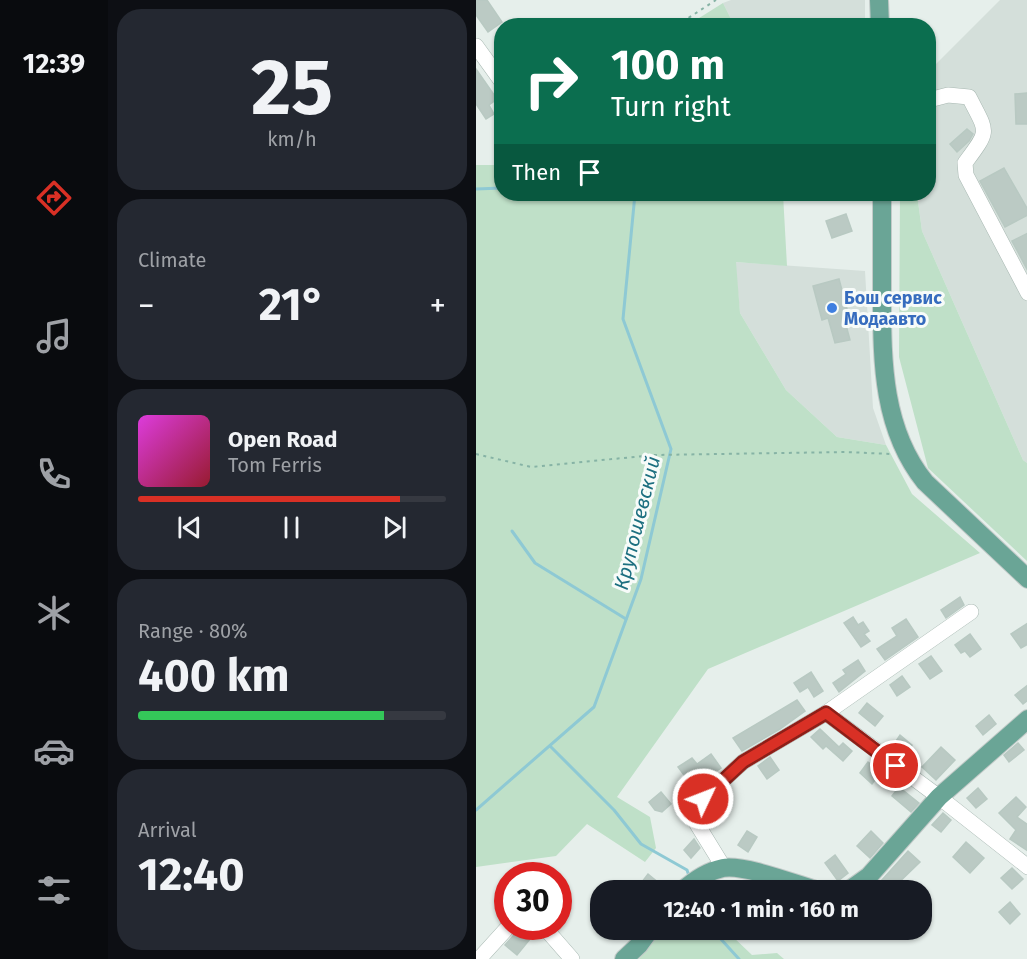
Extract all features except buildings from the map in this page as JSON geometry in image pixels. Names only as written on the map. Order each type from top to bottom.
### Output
[{"type":"main road","points":[[879,0],[880,18]]},
{"type":"main road","points":[[890,0],[890,18]]},
{"type":"main road","points":[[882,201],[882,358],[890,409],[906,454],[925,482],[1028,579]]},
{"type":"main road","points":[[863,880],[939,797],[1028,719]]},
{"type":"main road","points":[[695,880],[724,868],[745,870],[781,880]]},
{"type":"main road","points":[[624,959],[643,940]]},
{"type":"street","points":[[476,45],[494,71]]},
{"type":"street","points":[[936,98],[948,95],[969,97],[984,126],[984,137],[965,163],[966,175],[1028,293]]},
{"type":"street","points":[[724,868],[689,811],[743,762],[826,713],[971,612]]},
{"type":"street","points":[[826,713],[1028,867]]},
{"type":"street","points":[[479,959],[496,940]]},
{"type":"street","points":[[555,940],[572,959]]},
{"type":"path","points":[[688,18],[716,0]]},
{"type":"path","points":[[476,454],[531,467],[654,454],[846,452],[906,454]]},
{"type":"shaded area","points":[[731,0],[865,0],[865,18],[730,18],[723,3]]},
{"type":"shaded area","points":[[1000,0],[1027,0],[1027,463],[1023,460],[922,231],[918,201],[936,201],[936,64]]},
{"type":"shaded area","points":[[735,262],[865,271],[873,408],[886,445],[837,437],[786,390],[740,313]]},
{"type":"green space","points":[[723,3],[730,18],[699,18]]},
{"type":"green space","points":[[476,165],[494,165],[494,201],[783,201],[787,266],[736,262],[740,313],[786,390],[837,437],[886,445],[912,494],[980,553],[708,669],[617,797],[650,817],[656,848],[645,862],[587,824],[556,856],[494,862],[494,865],[476,867]]},
{"type":"green space","points":[[900,201],[918,201],[922,231],[1023,460],[1027,463],[1027,561],[928,468],[899,357]]},
{"type":"green space","points":[[655,940],[736,940],[752,955],[777,953],[784,959],[639,959]]},
{"type":"waterway","points":[[476,189],[494,188]]},
{"type":"waterway","name":"Крупошевский","points":[[476,810],[594,707],[641,579],[671,449],[623,319],[634,201]]},
{"type":"waterway","points":[[512,531],[535,563],[626,619]]},
{"type":"waterway","points":[[550,746],[614,810],[641,844],[687,870],[688,873]]},
{"type":"waterway","points":[[722,940],[739,959]]},
{"type":"place","name":"Бош сервис Модаавто","points":[[832,308]]},
{"type":"route","points":[[703,799],[743,762],[826,713],[896,766]]}]
